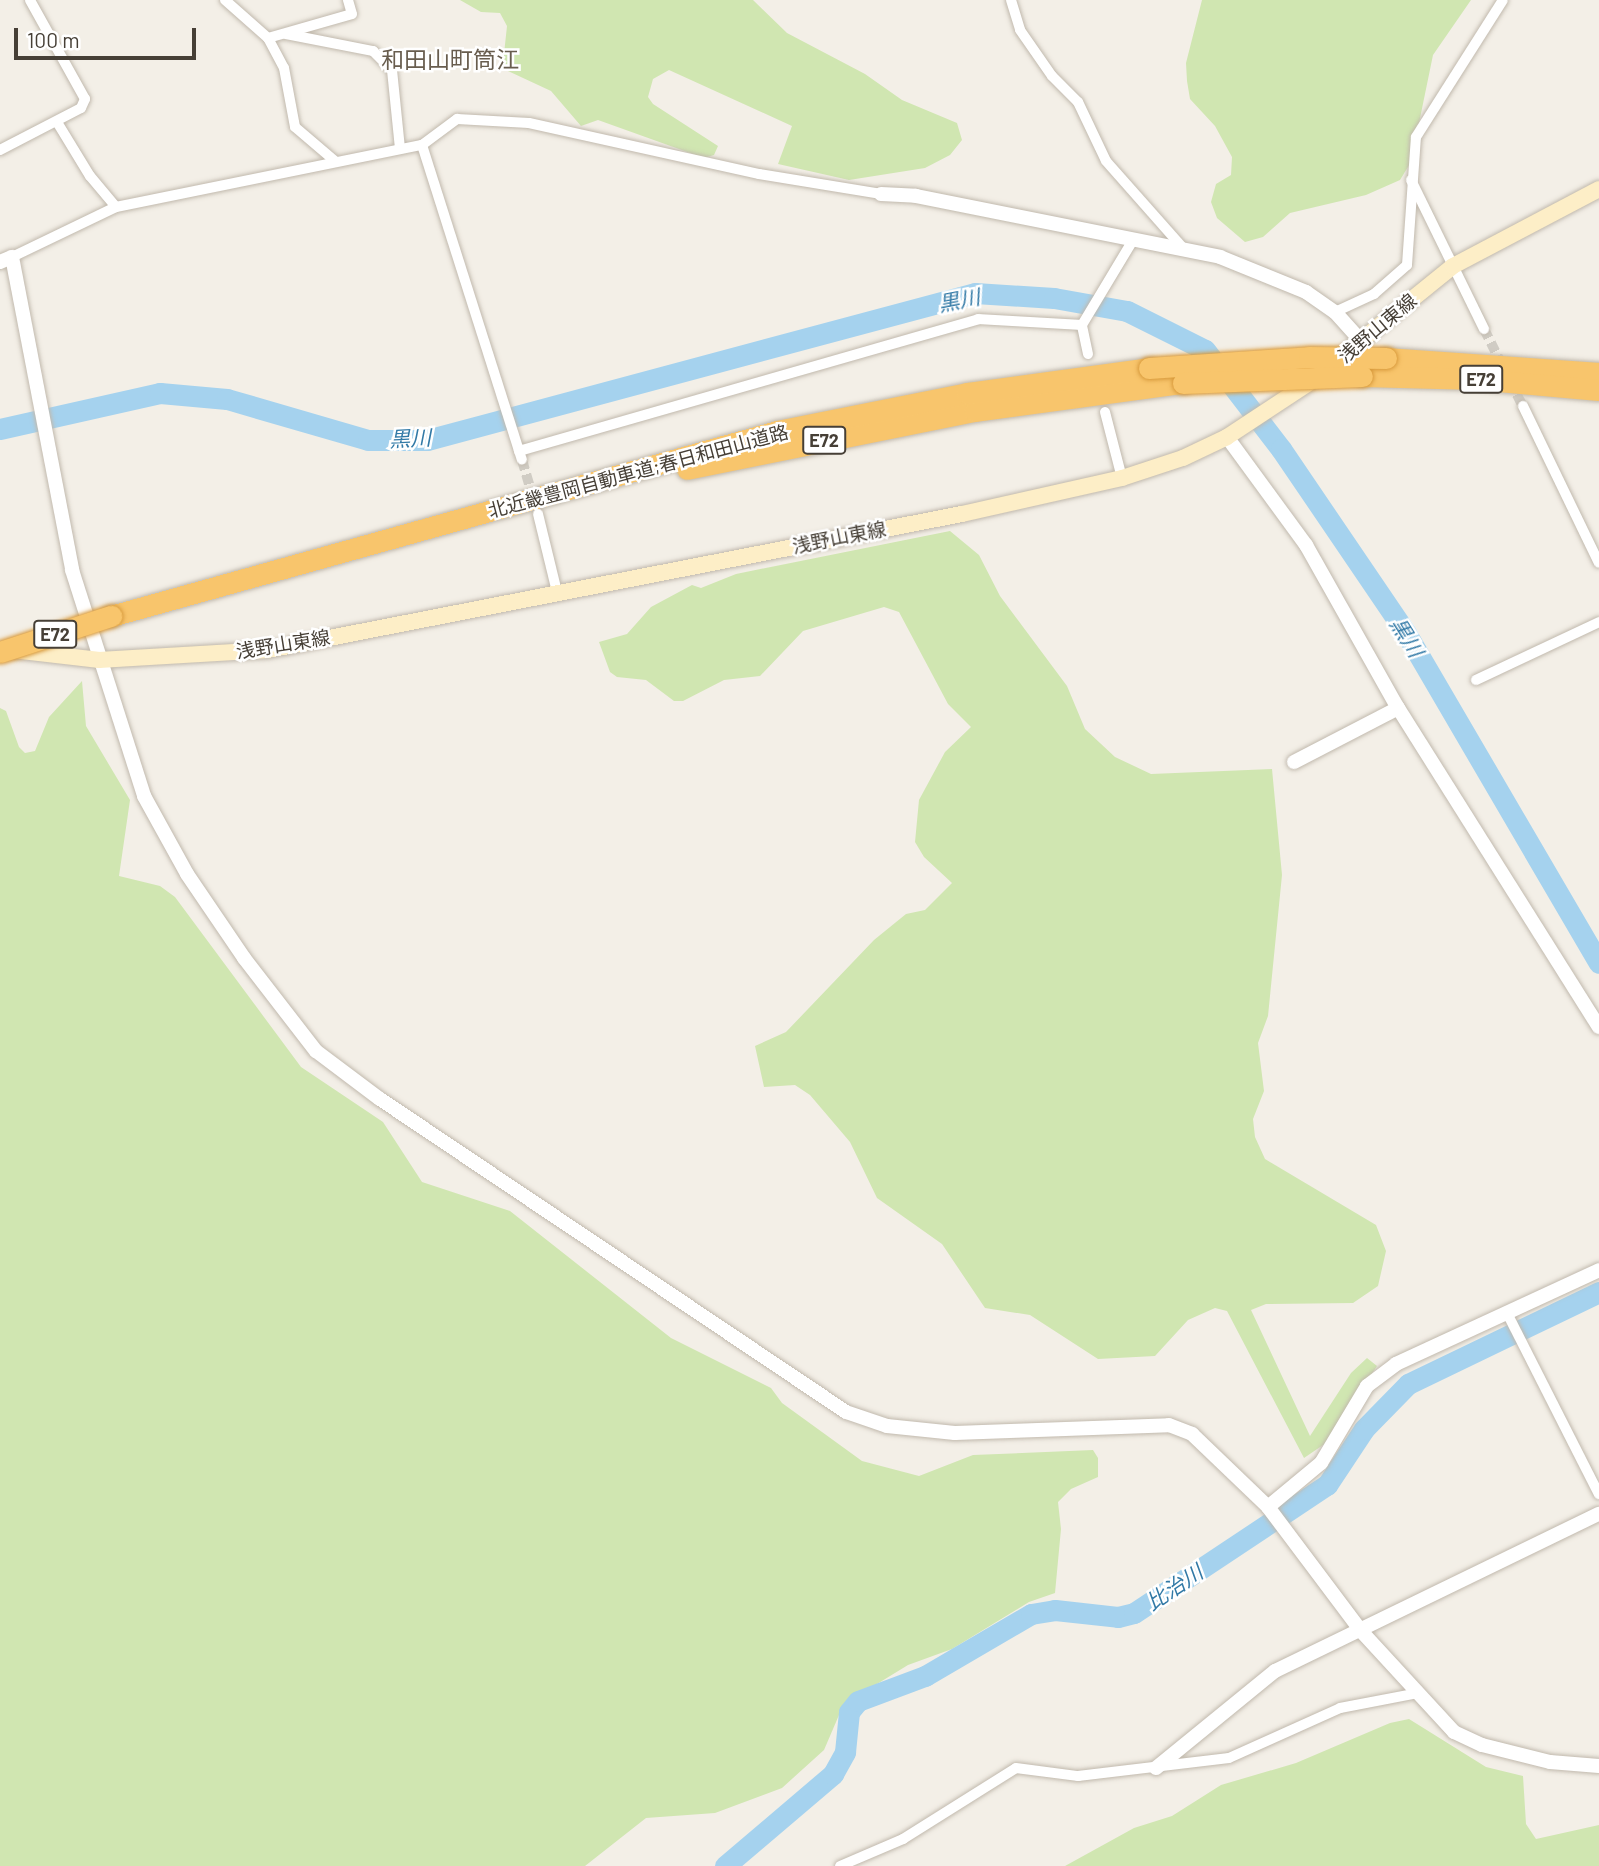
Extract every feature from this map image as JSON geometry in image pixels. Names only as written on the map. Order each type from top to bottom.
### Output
[{"type":"highway","name":"北近畿豊岡自動車道;春日和田山道路","points":[[0,650],[111,616],[777,431],[967,393],[1149,368],[1309,357],[1599,390]]},
{"type":"highway","points":[[1478,361],[1599,367]]},
{"type":"highway","name":"北近畿豊岡自動車道;春日和田山道路","points":[[469,517],[908,424],[1183,383],[1362,376],[1387,367],[1478,361],[1599,373]]},
{"type":"highway","points":[[1387,367],[1599,405]]},
{"type":"main road","name":"浅野山東線","points":[[0,650],[99,660],[268,650],[1122,478],[1227,437],[1247,425],[1311,385],[1359,339],[1453,266],[1599,189]]},
{"type":"street","points":[[0,150],[81,108],[85,99],[30,0]]},
{"type":"street","points":[[225,0],[268,38],[284,68],[295,127],[335,161]]},
{"type":"street","points":[[268,38],[352,14],[348,0]]},
{"type":"street","points":[[1011,0],[1020,30],[1052,76],[1078,103],[1106,161],[1182,247]]},
{"type":"street","points":[[1335,312],[1374,294],[1407,265],[1410,179],[1416,136],[1503,0]]},
{"type":"street","points":[[286,34],[373,51],[392,70],[400,149]]},
{"type":"street","points":[[1359,339],[1335,312],[1306,292],[1264,274],[1182,247],[1132,240],[916,196],[881,194],[759,174],[530,123],[457,119],[422,145],[116,207],[6,259],[48,438],[72,570],[144,796],[187,874],[287,1018],[316,1051],[380,1099],[846,1412],[887,1426],[956,1433],[1169,1425],[1192,1434],[1268,1507],[1362,1632],[1454,1732],[1482,1745],[1550,1762],[1599,1766]]},
{"type":"street","points":[[57,122],[90,176],[116,207]]},
{"type":"street","points":[[422,145],[520,455],[978,319],[1082,325]]},
{"type":"street","points":[[1410,179],[1484,329]]},
{"type":"street","points":[[1088,354],[1082,325],[1132,240]]},
{"type":"street","points":[[1523,406],[1599,564]]},
{"type":"street","points":[[1105,412],[1122,478]]},
{"type":"street","points":[[1227,437],[1306,545],[1398,708],[1599,1027]]},
{"type":"street","points":[[538,513],[557,592]]},
{"type":"street","points":[[1476,680],[1599,622]]},
{"type":"street","points":[[1294,762],[1398,708]]},
{"type":"street","points":[[1268,1507],[1321,1463],[1367,1385],[1396,1364],[1508,1315],[1599,1270]]},
{"type":"street","points":[[1508,1315],[1599,1494]]},
{"type":"street","points":[[1156,1768],[1275,1671],[1362,1632],[1599,1514]]},
{"type":"street","points":[[840,1866],[903,1839],[1016,1768],[1077,1776],[1229,1758],[1340,1708],[1418,1693]]},
{"type":"green space","points":[[460,0],[753,0],[787,33],[865,74],[902,100],[957,123],[962,140],[950,155],[925,168],[849,180],[778,164],[792,126],[669,70],[653,79],[648,97],[653,104],[718,146],[714,155],[704,158],[598,120],[581,126],[551,91],[508,71],[503,63],[507,26],[500,13],[481,12]]},
{"type":"green space","points":[[1202,0],[1471,0],[1433,55],[1411,162],[1400,180],[1366,195],[1290,213],[1263,237],[1245,242],[1217,218],[1211,202],[1216,184],[1231,175],[1232,157],[1215,126],[1190,99],[1186,63]]},
{"type":"green space","points":[[950,531],[979,555],[1000,596],[1067,686],[1085,729],[1115,757],[1151,774],[1272,769],[1282,875],[1268,1016],[1258,1043],[1264,1091],[1253,1119],[1255,1137],[1265,1159],[1376,1225],[1386,1251],[1378,1286],[1353,1303],[1266,1304],[1251,1310],[1310,1436],[1351,1373],[1367,1358],[1377,1366],[1326,1443],[1304,1458],[1227,1311],[1215,1308],[1188,1320],[1155,1356],[1098,1359],[1030,1315],[985,1308],[942,1244],[877,1198],[850,1142],[810,1095],[795,1085],[764,1087],[755,1046],[786,1032],[874,940],[906,914],[925,910],[952,883],[924,857],[915,842],[919,800],[945,752],[971,727],[948,704],[899,612],[884,607],[803,631],[760,676],[724,680],[683,701],[674,701],[646,680],[617,677],[610,672],[599,642],[627,634],[651,607],[692,585],[701,588],[736,574]]},
{"type":"green space","points":[[82,681],[86,726],[130,800],[119,876],[160,886],[175,897],[301,1067],[383,1122],[422,1182],[510,1211],[671,1338],[771,1388],[782,1403],[862,1461],[919,1476],[973,1455],[1093,1450],[1098,1458],[1098,1477],[1071,1489],[1058,1502],[1061,1529],[1055,1593],[1029,1602],[952,1649],[908,1665],[859,1695],[839,1715],[824,1750],[782,1788],[715,1813],[646,1818],[585,1866],[0,1866],[0,708],[6,711],[19,747],[25,753],[35,751],[49,717]]},
{"type":"green space","points":[[1409,1719],[1486,1767],[1523,1776],[1526,1824],[1536,1839],[1599,1825],[1599,1866],[1065,1866],[1134,1828],[1172,1816],[1221,1785],[1296,1763],[1390,1723]]},
{"type":"waterway","name":"黒川","points":[[0,429],[160,393],[227,399],[368,440],[427,440],[975,293],[1054,298],[1127,311],[1205,350],[1281,449],[1406,633],[1599,963]]},
{"type":"waterway","name":"比治川","points":[[725,1866],[833,1774],[845,1752],[849,1712],[858,1701],[925,1676],[1031,1614],[1055,1610],[1118,1617],[1134,1613],[1327,1485],[1364,1429],[1408,1384],[1599,1292]]},
{"type":"tunnel","points":[[1484,329],[1503,367]]},
{"type":"tunnel","points":[[1510,381],[1523,406]]},
{"type":"tunnel","points":[[522,460],[534,501]]},
{"type":"district","name":"和田山町筒江","points":[[450,59]]}]
